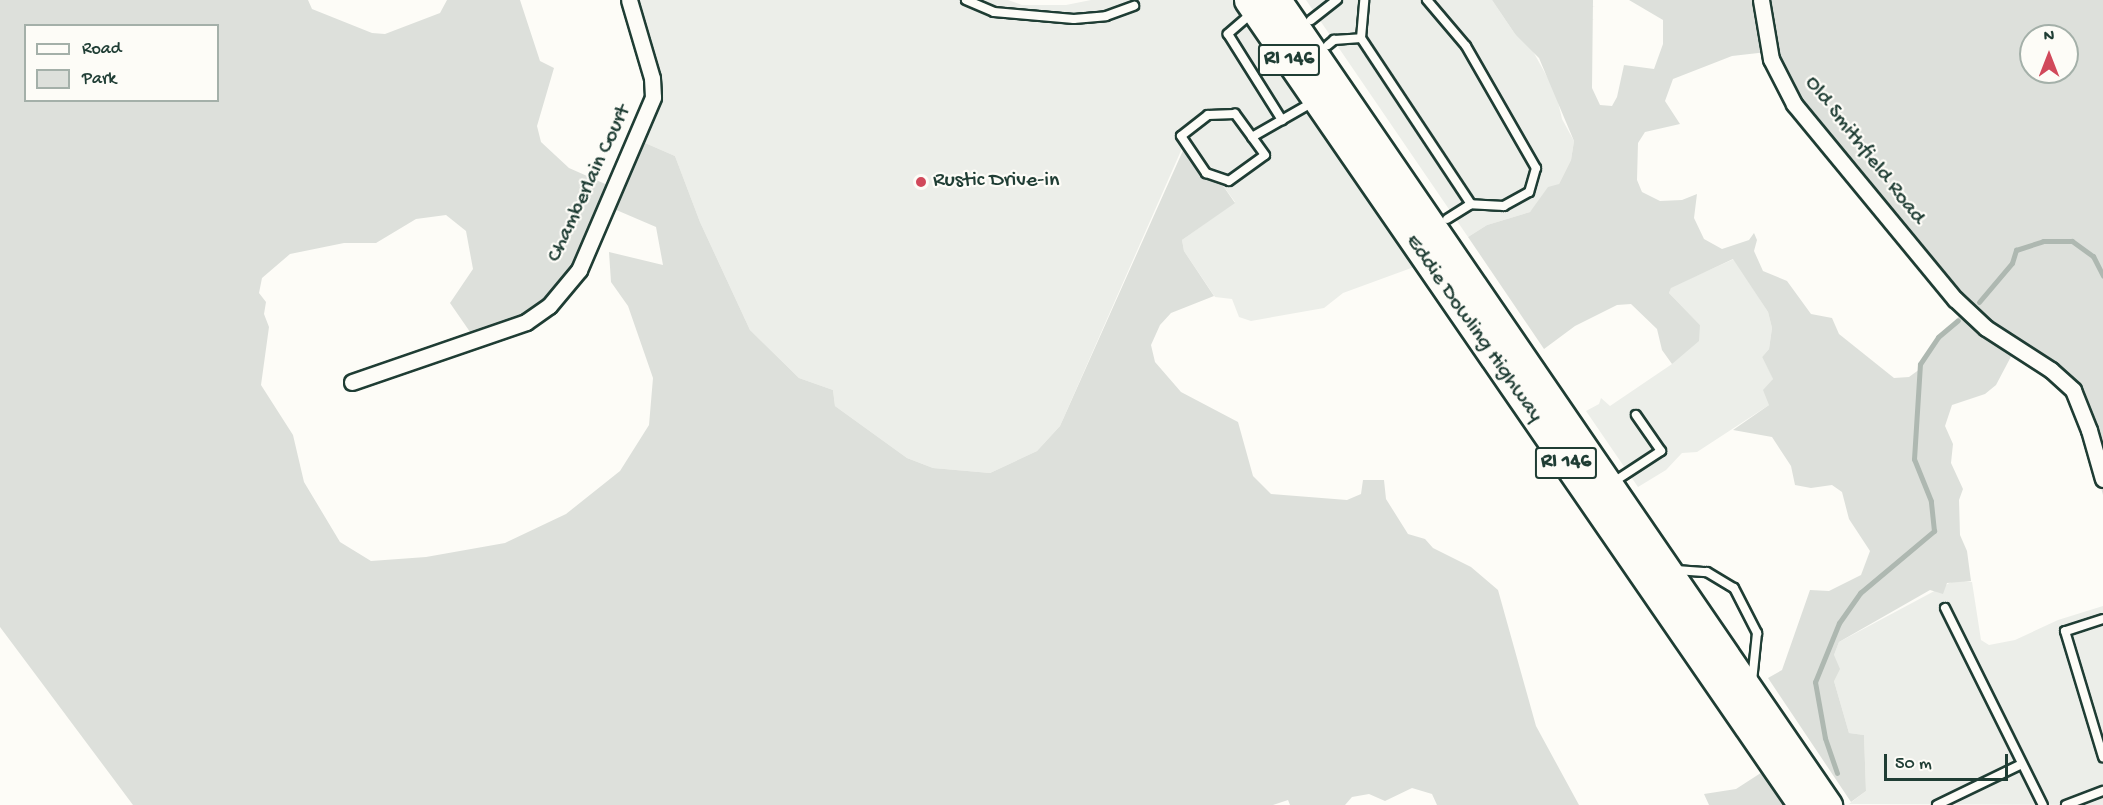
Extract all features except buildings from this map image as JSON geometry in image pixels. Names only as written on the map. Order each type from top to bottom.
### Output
[{"type":"highway","name":"Eddie Dowling Highway","points":[[1277,0],[1828,805]]},
{"type":"highway","name":"Eddie Dowling Highway","points":[[1242,6],[1322,111],[1802,805]]},
{"type":"highway","points":[[1304,10],[1534,343],[1588,429],[1638,526]]},
{"type":"street","name":"Chamberlain Court","points":[[352,382],[501,334],[549,306],[579,270],[653,97],[652,78],[629,0]]},
{"type":"street","name":"Old Smithfield Road","points":[[1761,0],[1771,59],[1794,104],[1913,251],[1969,311],[1986,328],[2050,370],[2073,390],[2090,429],[2103,479]]},
{"type":"lane","points":[[966,0],[994,12],[1074,19],[1106,16],[1134,6]]},
{"type":"lane","points":[[1304,10],[1336,0]]},
{"type":"lane","points":[[1364,0],[1361,38],[1471,204]]},
{"type":"lane","points":[[1427,0],[1466,46],[1536,168],[1529,192],[1504,206],[1471,204],[1447,219]]},
{"type":"lane","points":[[1242,6],[1228,34],[1282,120]]},
{"type":"lane","points":[[1328,45],[1334,40],[1361,38]]},
{"type":"lane","points":[[1252,137],[1282,120],[1322,111]]},
{"type":"lane","points":[[1235,114],[1252,137],[1265,154],[1229,181],[1206,173],[1181,136],[1208,115],[1235,114]]},
{"type":"lane","points":[[1615,481],[1661,451],[1636,415]]},
{"type":"lane","points":[[1667,570],[1707,572],[1734,588],[1757,633],[1755,669],[1749,688]]},
{"type":"lane","points":[[1945,608],[2043,805]]},
{"type":"lane","points":[[2103,619],[2065,631],[2103,757]]},
{"type":"lane","points":[[1937,805],[2021,764]]},
{"type":"lane","points":[[2066,805],[2103,791]]},
{"type":"shaded area","points":[[627,0],[1008,0],[1022,5],[1066,5],[1091,0],[1242,0],[1335,132],[1414,267],[1343,293],[1324,308],[1251,321],[1239,317],[1232,299],[1215,297],[1184,251],[1182,240],[1235,202],[1187,137],[1060,426],[1037,451],[990,473],[933,468],[907,458],[835,406],[833,390],[799,378],[750,330],[700,222],[675,156],[636,139],[645,114],[650,72]]},
{"type":"shaded area","points":[[1306,0],[1492,0],[1515,34],[1529,44],[1556,93],[1562,119],[1574,141],[1571,160],[1559,184],[1530,212],[1487,225],[1468,237]]},
{"type":"shaded area","points":[[1734,259],[1768,312],[1772,328],[1769,349],[1762,357],[1773,378],[1769,405],[1697,452],[1682,453],[1666,470],[1638,487],[1586,411],[1599,404],[1601,398],[1610,406],[1672,364],[1700,325],[1669,293],[1671,287]]},
{"type":"shaded area","points":[[1955,580],[1972,582],[1981,640],[1989,645],[2015,640],[2058,620],[2103,606],[2103,805],[1849,804],[1866,791],[1864,735],[1849,733],[1834,681],[1834,655],[1839,642]]},
{"type":"green space","points":[[0,0],[308,0],[312,9],[372,33],[385,34],[440,13],[447,0],[520,0],[540,61],[554,68],[537,126],[541,142],[569,168],[612,187],[636,139],[675,156],[700,222],[750,330],[799,378],[833,390],[835,406],[907,458],[933,468],[990,473],[1037,451],[1060,426],[1189,137],[1235,203],[1182,240],[1184,251],[1214,296],[1171,313],[1160,325],[1151,345],[1155,362],[1181,392],[1238,422],[1253,476],[1271,494],[1347,500],[1361,494],[1363,480],[1384,480],[1386,499],[1408,534],[1425,539],[1433,548],[1471,567],[1498,590],[1536,726],[1579,805],[1437,805],[1432,794],[1412,788],[1385,801],[1369,794],[1352,797],[1345,805],[1290,805],[1288,800],[1273,805],[133,805],[0,627]],"holes":[[[607,206],[656,227],[663,265],[609,252],[611,282],[628,306],[653,378],[649,425],[620,471],[566,514],[505,543],[426,557],[371,561],[340,542],[304,482],[293,435],[261,385],[269,327],[264,314],[266,302],[259,293],[262,278],[290,254],[344,243],[376,243],[416,219],[446,215],[466,231],[473,269],[450,303],[477,342],[555,298],[581,260]]]},
{"type":"green space","points":[[1492,0],[1593,0],[1592,88],[1600,105],[1612,106],[1617,97],[1624,65],[1654,69],[1663,44],[1663,20],[1629,0],[2103,0],[2103,495],[2074,392],[2015,349],[1996,385],[1985,394],[1952,405],[1945,426],[1953,444],[1951,463],[1963,489],[1959,500],[1960,535],[1967,551],[1971,581],[1947,583],[1943,594],[1930,590],[1839,642],[1834,655],[1840,669],[1834,681],[1849,733],[1864,735],[1866,791],[1851,802],[1768,678],[1782,670],[1810,590],[1829,591],[1861,575],[1870,551],[1849,519],[1842,492],[1832,485],[1811,488],[1795,485],[1791,466],[1772,437],[1733,430],[1769,405],[1763,390],[1773,379],[1762,357],[1769,349],[1772,328],[1768,312],[1733,259],[1671,288],[1669,293],[1700,325],[1699,341],[1672,364],[1662,350],[1657,329],[1631,304],[1617,305],[1575,326],[1544,349],[1468,237],[1487,225],[1530,212],[1548,187],[1559,184],[1571,160],[1574,141],[1539,58],[1515,34]],"holes":[[[1767,52],[1806,125],[1964,311],[1934,343],[1920,369],[1909,377],[1894,378],[1839,334],[1832,318],[1811,314],[1787,281],[1763,271],[1754,251],[1757,240],[1754,233],[1749,240],[1722,249],[1704,239],[1694,218],[1697,194],[1682,200],[1660,201],[1642,192],[1637,180],[1638,143],[1645,132],[1680,124],[1665,101],[1673,79],[1732,56]]]},
{"type":"green space","points":[[1770,767],[1797,805],[1709,805],[1704,794],[1736,789]]},
{"type":"waterway","points":[[1979,302],[2012,263],[2016,250],[2043,241],[2072,241],[2093,256],[2103,276]]},
{"type":"waterway","points":[[1837,773],[1825,738],[1815,682],[1839,623],[1860,593],[1934,531],[1931,501],[1914,459],[1920,364],[1938,337],[1958,320]]},
{"type":"place","name":"Rustic Drive-in","points":[[921,182]]}]
